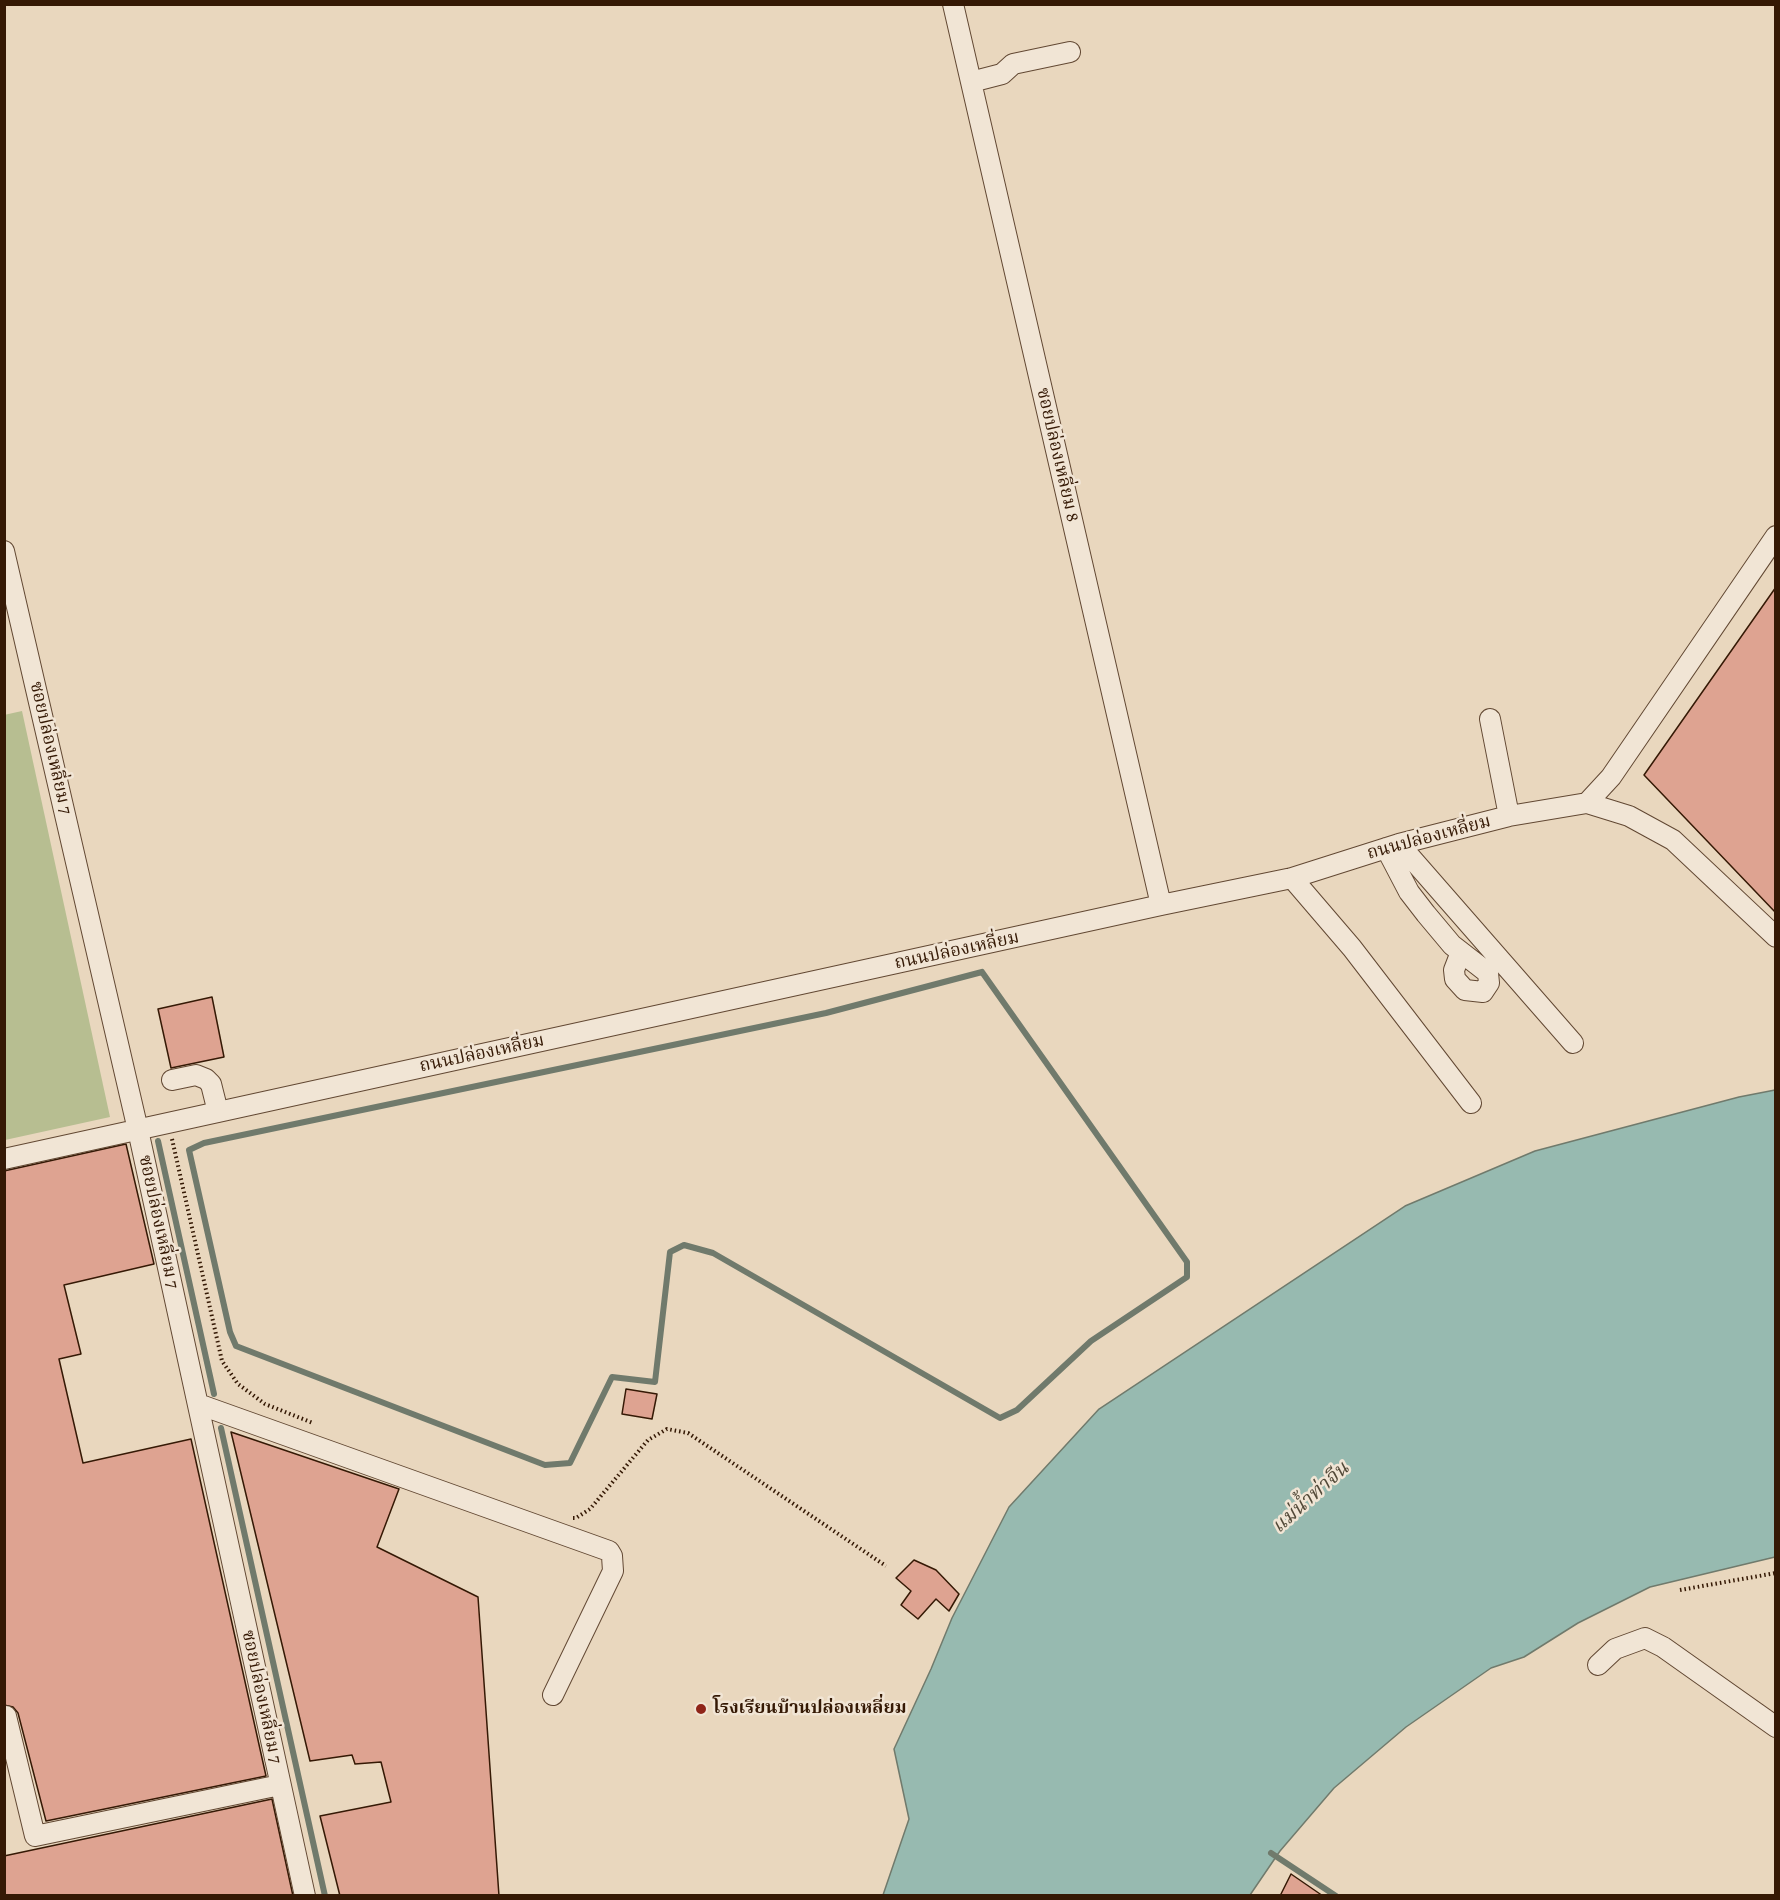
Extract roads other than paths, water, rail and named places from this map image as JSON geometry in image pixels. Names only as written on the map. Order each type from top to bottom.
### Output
[{"type":"street","name":"ซอยปล่องเหลี่ยม 8","points":[[953,4],[1161,905]]},
{"type":"street","points":[[971,82],[1002,74],[1013,64],[1070,52]]},
{"type":"street","points":[[1776,536],[1611,777],[1587,803],[1629,816],[1673,840],[1776,937]]},
{"type":"street","name":"ซอยปล่องเหลี่ยม 7","points":[[4,551],[138,1130],[305,1896]]},
{"type":"street","points":[[1490,719],[1509,816]]},
{"type":"street","name":"ถนนปล่องเหลี่ยม","points":[[4,1159],[1292,878],[1392,846],[1509,816],[1587,803]]},
{"type":"street","points":[[1392,846],[1409,892],[1452,945],[1461,952]]},
{"type":"street","points":[[1392,846],[1573,1043]]},
{"type":"street","points":[[1292,878],[1352,948],[1471,1103]]},
{"type":"street","points":[[172,1080],[196,1075],[206,1079],[211,1084],[218,1112]]},
{"type":"street","points":[[198,1404],[609,1551],[613,1571],[553,1695]]},
{"type":"street","points":[[1598,1665],[1615,1649],[1645,1638],[1663,1647],[1776,1727]]},
{"type":"street","points":[[4,1717],[6,1716],[35,1836],[280,1785]]},
{"type":"water","name":"แม่น้ำท่าจีน","points":[[1775,1090],[1775,1557],[1650,1587],[1578,1623],[1524,1657],[1491,1668],[1406,1727],[1334,1788],[1280,1851],[1250,1895],[883,1895],[909,1819],[894,1749],[952,1618],[1009,1507],[1099,1409],[1405,1206],[1535,1151],[1739,1097]]},
{"type":"waterway","points":[[982,972],[1187,1262],[1187,1277],[1091,1341],[1017,1410],[1000,1418],[713,1253],[684,1245],[670,1252],[655,1382],[612,1377],[570,1463],[545,1465],[236,1346],[230,1332],[189,1150],[204,1143],[826,1013],[982,972]]},
{"type":"waterway","points":[[158,1141],[214,1394]]},
{"type":"waterway","points":[[221,1428],[325,1896]]},
{"type":"waterway","points":[[1271,1853],[1336,1896]]},
{"type":"place","name":"โรงเรียนบ้านปล่องเหลี่ยม","points":[[701,1709]]}]
